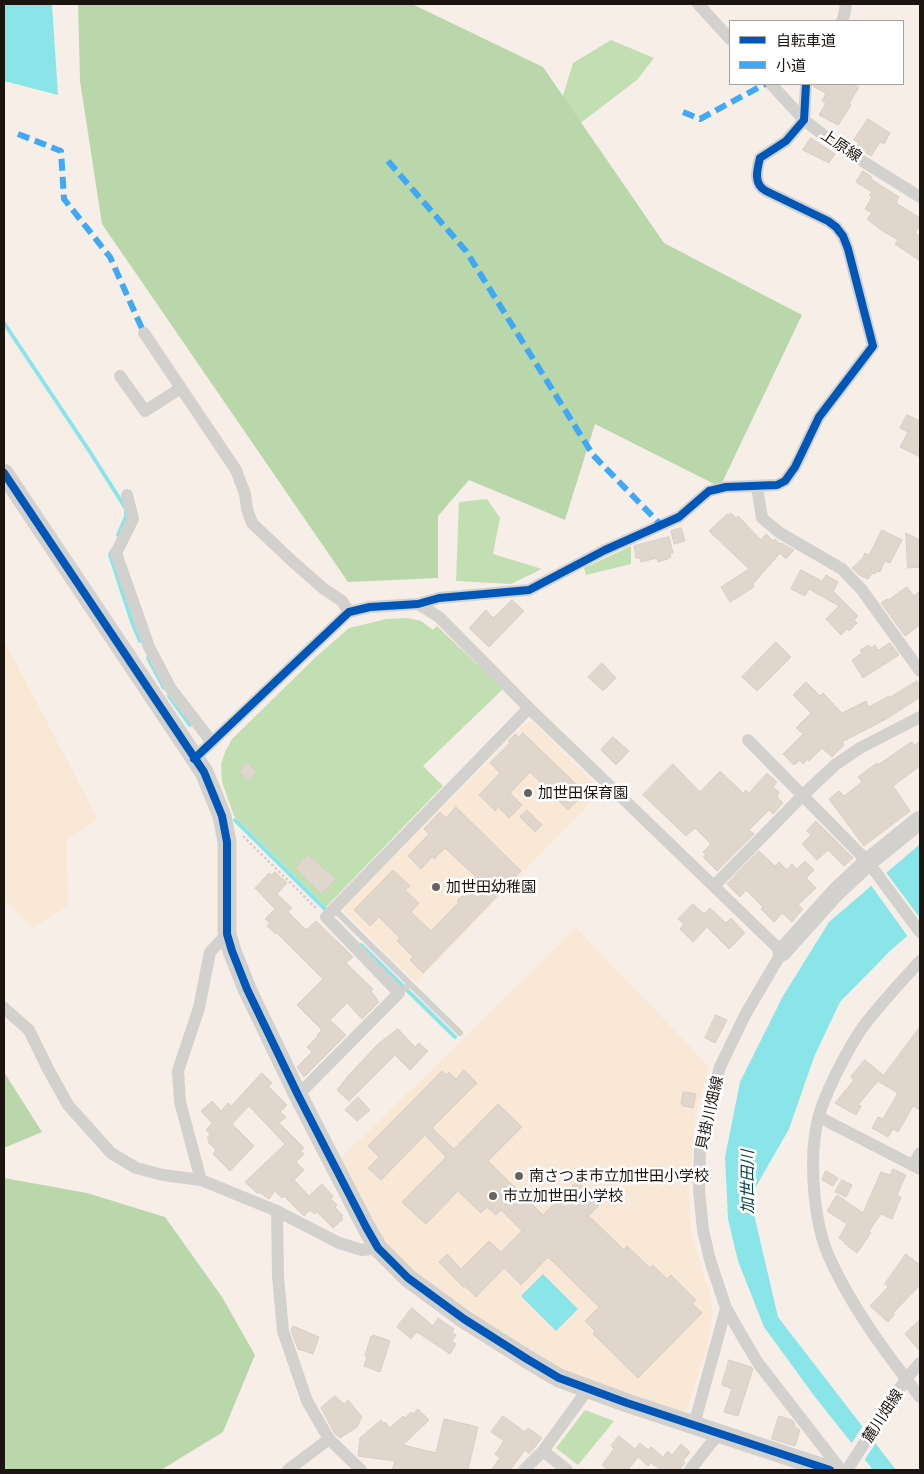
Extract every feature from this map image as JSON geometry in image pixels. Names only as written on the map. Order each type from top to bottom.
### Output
[{"type":"street","points":[[698,4],[729,38]]},
{"type":"street","points":[[842,20],[846,4]]},
{"type":"street","name":"上原線","points":[[772,85],[804,120],[835,144],[920,197]]},
{"type":"street","points":[[194,759],[348,612],[370,607],[418,604],[439,598],[529,590],[605,550],[679,517],[709,491],[726,487],[777,485],[785,481],[795,467],[819,417],[873,346],[855,273],[843,236],[828,221],[766,191],[758,184],[757,171],[760,158],[786,141],[804,120],[806,85]]},
{"type":"street","points":[[144,333],[236,470],[246,494],[247,509],[252,523],[292,561],[342,601],[348,612]]},
{"type":"street","points":[[120,376],[145,411],[181,388]]},
{"type":"street","points":[[4,472],[204,772],[222,816],[227,842],[227,934],[232,951],[247,989],[298,1095],[378,1248],[408,1278],[464,1319],[559,1378],[776,1454],[830,1470]]},
{"type":"street","points":[[757,487],[762,518],[780,533],[842,569],[862,590],[920,671]]},
{"type":"street","points":[[126,495],[133,519],[116,553],[149,647],[171,689],[211,741]]},
{"type":"street","points":[[418,604],[438,617],[529,708],[782,952]]},
{"type":"street","points":[[298,1095],[404,988],[330,913],[529,708]]},
{"type":"street","points":[[714,886],[835,764],[860,748],[920,717]]},
{"type":"street","points":[[748,740],[870,865],[920,932]]},
{"type":"street","name":"貝掛川畑線","points":[[846,1469],[758,1363],[726,1308],[710,1260],[703,1230],[699,1190],[700,1150],[707,1113],[720,1067],[745,1014],[782,952],[836,892],[870,865],[920,820]]},
{"type":"street","points":[[201,1180],[180,1102],[178,1071],[199,1008],[210,952],[227,934]]},
{"type":"street","points":[[920,961],[862,1028],[834,1079],[819,1117],[813,1163],[818,1221],[829,1256],[845,1290],[868,1327],[904,1382],[920,1397]]},
{"type":"street","points":[[4,1008],[29,1030],[68,1105],[111,1153],[136,1168],[163,1175],[201,1180],[278,1211],[339,1243],[362,1250],[378,1248]]},
{"type":"street","points":[[819,1117],[917,1167],[920,1153]]},
{"type":"street","points":[[278,1211],[278,1276],[283,1331],[307,1401],[329,1439],[361,1470]]},
{"type":"street","points":[[694,1425],[726,1308]]},
{"type":"street","name":"麓川畑線","points":[[846,1469],[904,1382],[920,1363]]},
{"type":"street","points":[[524,1470],[543,1451],[588,1389]]},
{"type":"street","points":[[690,1470],[719,1433]]},
{"type":"street","points":[[288,1470],[329,1439]]},
{"type":"street","points":[[543,1451],[567,1470]]},
{"type":"lane","points":[[404,988],[460,1032]]},
{"type":"path","points":[[243,836],[330,913]]},
{"type":"shaded area","points":[[4,640],[98,819],[67,839],[68,905],[33,928],[4,900]]},
{"type":"shaded area","points":[[533,721],[602,791],[416,983],[344,912],[345,906],[526,723]]},
{"type":"shaded area","name":"南さつま市立加世田小学校","points":[[576,928],[709,1066],[695,1117],[689,1192],[691,1232],[711,1298],[712,1319],[708,1344],[687,1409],[679,1412],[588,1382],[544,1361],[443,1296],[406,1265],[378,1234],[339,1160]]},
{"type":"green space","points":[[78,4],[412,4],[543,67],[664,243],[802,315],[720,487],[595,424],[565,520],[469,480],[438,516],[438,578],[348,582],[102,224],[80,81]]},
{"type":"green space","points":[[611,40],[654,58],[637,80],[562,137],[557,115],[573,63]]},
{"type":"green space","points":[[487,499],[500,518],[493,554],[542,569],[511,584],[456,581],[459,502]]},
{"type":"green space","points":[[631,546],[631,564],[586,575],[584,568]]},
{"type":"green space","points":[[408,618],[421,621],[433,630],[437,626],[503,689],[423,766],[443,786],[326,907],[234,816],[222,782],[221,764],[232,739],[317,656],[349,628],[386,619]]},
{"type":"green space","points":[[4,1072],[42,1132],[4,1148]]},
{"type":"green space","points":[[4,1178],[87,1193],[165,1217],[222,1297],[255,1355],[223,1432],[161,1470],[4,1470]]},
{"type":"green space","points":[[585,1410],[614,1421],[578,1465],[556,1448]]},
{"type":"water","points":[[4,4],[52,4],[58,95],[4,81]]},
{"type":"water","name":"加世田川","points":[[920,844],[920,925],[891,950],[840,1002],[814,1057],[789,1129],[750,1197],[778,1317],[896,1470],[873,1470],[815,1397],[764,1327],[738,1261],[728,1219],[725,1157],[740,1082],[783,996],[829,922]]},
{"type":"water","points":[[543,1274],[578,1309],[556,1331],[521,1296]]},
{"type":"pier","points":[[885,871],[920,918],[920,928],[909,938],[870,884]]},
{"type":"pier","points":[[864,1424],[877,1441],[863,1462],[850,1446]]},
{"type":"building","points":[[814,85],[854,85],[859,87],[849,104],[851,105],[838,125],[819,115],[826,103],[822,101],[826,93],[814,87]]},
{"type":"building","points":[[868,119],[890,133],[884,144],[880,142],[871,156],[856,146],[859,143],[854,140]]},
{"type":"building","points":[[811,138],[835,154],[829,163],[803,150]]},
{"type":"building","points":[[863,171],[872,177],[871,179],[899,197],[896,203],[920,218],[920,225],[915,233],[920,236],[920,261],[895,244],[898,240],[867,219],[872,213],[865,209],[872,197],[869,195],[872,192],[856,182]]},
{"type":"building","points":[[907,415],[920,421],[920,457],[900,447],[908,432],[900,428]]},
{"type":"building","points":[[731,513],[736,518],[738,516],[761,540],[766,534],[773,541],[775,539],[780,544],[794,550],[786,559],[780,553],[753,584],[754,587],[730,602],[721,587],[749,569],[709,531],[727,514]]},
{"type":"building","points":[[681,528],[685,541],[674,544],[671,531]]},
{"type":"building","points":[[882,530],[902,540],[890,563],[885,561],[880,572],[872,573],[868,579],[859,575],[852,568],[863,558],[865,553],[869,555]]},
{"type":"building","points":[[906,533],[920,540],[920,567],[908,568]]},
{"type":"building","points":[[669,537],[673,553],[670,553],[671,557],[668,559],[658,562],[657,558],[641,562],[640,558],[636,558],[634,546]]},
{"type":"building","points":[[801,570],[822,581],[826,575],[838,582],[833,591],[858,616],[854,620],[857,623],[849,631],[847,629],[841,635],[826,619],[839,606],[809,589],[805,596],[791,589]]},
{"type":"building","points":[[907,587],[914,596],[920,591],[920,625],[905,636],[881,603]]},
{"type":"building","points":[[512,600],[524,611],[489,647],[469,628],[486,610],[493,618]]},
{"type":"building","points":[[776,642],[791,657],[757,691],[742,677]]},
{"type":"building","points":[[890,643],[899,655],[863,678],[852,660],[862,653],[860,650],[869,645],[871,648],[875,645],[878,650]]},
{"type":"building","points":[[602,663],[616,678],[603,691],[588,677]]},
{"type":"building","points":[[917,681],[920,686],[920,697],[888,718],[842,742],[844,745],[832,757],[822,748],[809,761],[808,759],[803,764],[800,760],[794,765],[783,754],[803,734],[796,728],[811,713],[793,695],[806,682],[820,696],[823,693],[842,713],[866,701],[869,707]]},
{"type":"building","points":[[523,733],[584,794],[568,810],[530,772],[510,793],[522,805],[509,818],[498,807],[495,811],[479,795],[500,773],[490,763],[510,743],[508,741],[515,734],[519,737]]},
{"type":"building","points":[[613,737],[629,751],[616,765],[601,750]]},
{"type":"building","points":[[920,741],[920,766],[893,786],[910,811],[864,846],[829,799],[839,791],[844,796],[862,782],[858,777],[877,763],[878,765],[911,742],[915,745]]},
{"type":"building","points":[[248,763],[256,772],[248,780],[239,771]]},
{"type":"building","points":[[673,764],[700,792],[720,771],[743,793],[746,790],[749,793],[767,773],[777,782],[773,787],[779,792],[777,797],[783,803],[773,814],[769,810],[749,830],[754,834],[717,871],[703,857],[706,855],[703,852],[711,844],[695,828],[686,836],[643,795]]},
{"type":"building","points":[[456,807],[521,871],[423,973],[410,960],[413,957],[397,941],[400,938],[379,917],[370,926],[354,910],[393,870],[410,886],[405,890],[419,903],[411,912],[431,931],[459,902],[457,901],[468,890],[465,887],[475,876],[445,848],[434,859],[432,857],[421,869],[408,856],[429,834],[424,829],[440,812],[446,818]]},
{"type":"building","points":[[527,810],[542,825],[535,832],[520,817]]},
{"type":"building","points":[[816,821],[853,858],[844,866],[828,850],[817,860],[802,844],[811,835],[807,831]]},
{"type":"building","points":[[759,851],[775,866],[779,862],[787,870],[792,864],[797,869],[805,861],[814,870],[806,878],[816,888],[798,905],[803,909],[792,922],[782,913],[774,922],[761,909],[763,907],[746,890],[740,897],[727,884]]},
{"type":"building","points":[[308,855],[336,879],[321,894],[295,868]]},
{"type":"building","points":[[275,872],[287,883],[277,894],[292,908],[288,912],[306,930],[316,921],[345,949],[353,957],[346,963],[373,989],[371,991],[379,1002],[362,1019],[347,1003],[330,1020],[346,1035],[304,1077],[297,1067],[312,1052],[307,1047],[322,1030],[297,1005],[323,979],[277,933],[267,926],[270,923],[265,919],[275,909],[255,888],[269,873],[271,875]]},
{"type":"building","points":[[693,904],[704,914],[710,908],[726,923],[731,918],[745,933],[729,949],[707,927],[693,942],[680,929],[684,924],[678,919]]},
{"type":"building","points":[[716,1015],[727,1020],[715,1043],[705,1038]]},
{"type":"building","points":[[920,1027],[920,1110],[913,1106],[898,1132],[893,1129],[888,1137],[872,1128],[878,1117],[883,1119],[898,1093],[879,1082]]},
{"type":"building","points":[[398,1029],[415,1047],[419,1043],[428,1051],[410,1070],[395,1055],[349,1101],[337,1090],[378,1044]]},
{"type":"building","points":[[865,1060],[883,1075],[858,1105],[861,1106],[856,1115],[835,1103],[854,1080],[851,1077]]},
{"type":"building","name":"市立加世田小学校","points":[[464,1070],[477,1083],[432,1128],[454,1149],[498,1104],[522,1127],[488,1161],[543,1215],[577,1181],[600,1204],[589,1216],[624,1250],[627,1246],[650,1268],[653,1265],[667,1279],[671,1275],[696,1300],[692,1303],[702,1313],[638,1378],[593,1334],[595,1331],[585,1321],[599,1307],[548,1257],[521,1285],[504,1268],[476,1297],[465,1286],[463,1287],[439,1262],[447,1254],[461,1269],[489,1241],[501,1252],[522,1231],[501,1210],[496,1215],[487,1207],[481,1213],[458,1191],[426,1224],[402,1202],[446,1157],[425,1135],[381,1180],[368,1168],[379,1157],[368,1146],[442,1071],[446,1075],[449,1072],[456,1079]]},
{"type":"building","points":[[262,1073],[272,1083],[268,1086],[287,1105],[280,1112],[286,1117],[279,1123],[304,1148],[300,1151],[304,1154],[296,1162],[304,1170],[294,1180],[309,1196],[322,1184],[333,1196],[331,1199],[337,1205],[335,1207],[343,1216],[341,1217],[343,1219],[333,1228],[317,1212],[314,1214],[310,1210],[304,1216],[284,1196],[282,1198],[275,1191],[269,1199],[259,1192],[257,1193],[245,1182],[285,1144],[249,1106],[232,1124],[254,1146],[230,1171],[213,1154],[216,1150],[208,1142],[210,1140],[207,1138],[210,1134],[206,1130],[212,1123],[201,1111],[212,1101],[221,1111],[228,1103],[231,1106]]},
{"type":"building","points":[[683,1093],[696,1094],[693,1108],[681,1104]]},
{"type":"building","points":[[358,1097],[370,1110],[357,1121],[345,1110]]},
{"type":"building","points":[[893,1169],[906,1175],[897,1195],[901,1197],[892,1219],[881,1214],[857,1253],[839,1238],[847,1224],[827,1211],[837,1195],[863,1213],[881,1172],[890,1175]]},
{"type":"building","points":[[826,1171],[838,1178],[833,1186],[822,1180]]},
{"type":"building","points":[[842,1180],[852,1185],[846,1197],[835,1192]]},
{"type":"building","points":[[906,1254],[920,1265],[920,1285],[893,1313],[895,1314],[888,1322],[870,1306],[888,1287],[885,1284]]},
{"type":"building","points":[[412,1308],[433,1326],[438,1318],[454,1329],[452,1332],[456,1335],[452,1341],[456,1344],[450,1354],[417,1332],[411,1339],[397,1327]]},
{"type":"building","points":[[920,1320],[920,1351],[905,1334]]},
{"type":"building","points":[[293,1326],[319,1337],[313,1354],[298,1349],[291,1330]]},
{"type":"building","points":[[373,1335],[390,1341],[380,1372],[364,1366],[367,1357],[365,1356],[371,1336],[373,1337]]},
{"type":"building","points":[[729,1360],[753,1369],[738,1416],[724,1412],[732,1389],[722,1385]]},
{"type":"building","points":[[335,1396],[344,1404],[348,1400],[362,1417],[357,1427],[340,1438],[335,1434],[321,1408]]},
{"type":"building","points":[[418,1409],[429,1420],[403,1445],[436,1453],[444,1419],[478,1427],[468,1470],[392,1470],[395,1461],[358,1456],[360,1438],[381,1420],[390,1428],[403,1416],[405,1418],[411,1412],[413,1414]]},
{"type":"building","points":[[503,1416],[525,1432],[528,1428],[542,1438],[529,1454],[525,1450],[510,1470],[491,1470],[500,1458],[495,1454],[504,1441],[491,1432]]},
{"type":"building","points":[[779,1416],[792,1420],[795,1424],[794,1426],[800,1430],[795,1446],[772,1439]]},
{"type":"building","points":[[619,1436],[635,1449],[640,1443],[648,1450],[651,1447],[663,1457],[668,1451],[672,1455],[681,1444],[690,1452],[679,1470],[661,1470],[651,1463],[648,1466],[638,1457],[628,1470],[609,1470],[602,1465],[614,1449],[611,1446]]},
{"type":"waterway","points":[[4,323],[126,509],[126,517],[118,535]]},
{"type":"waterway","points":[[112,551],[110,555],[140,641]]},
{"type":"waterway","points":[[148,658],[164,688]]},
{"type":"waterway","points":[[169,696],[190,725]]},
{"type":"waterway","points":[[235,820],[328,912]]},
{"type":"waterway","points":[[361,945],[455,1037]]},
{"type":"marked path","points":[[683,112],[700,119],[763,85]]},
{"type":"marked path","points":[[18,134],[61,151],[64,199],[110,257],[144,333]]},
{"type":"marked path","points":[[388,161],[466,251],[593,455],[661,525]]},
{"type":"cycle path","points":[[194,759],[349,612],[370,607],[418,604],[439,598],[529,590],[605,550],[679,517],[709,491],[726,487],[777,485],[785,481],[795,467],[819,417],[873,346],[843,236],[828,221],[766,191],[759,185],[757,172],[760,158],[786,141],[804,120],[806,85]]},
{"type":"cycle path","points":[[4,473],[204,772],[222,816],[227,842],[227,934],[232,951],[247,989],[298,1095],[378,1248],[408,1278],[464,1319],[559,1378],[627,1403],[830,1470]]},
{"type":"place","name":"加世田保育園","points":[[528,793]]},
{"type":"place","name":"加世田幼稚園","points":[[436,887]]},
{"type":"place","name":"南さつま市立加世田小学校","points":[[519,1176]]},
{"type":"place","name":"市立加世田小学校","points":[[493,1196]]}]
